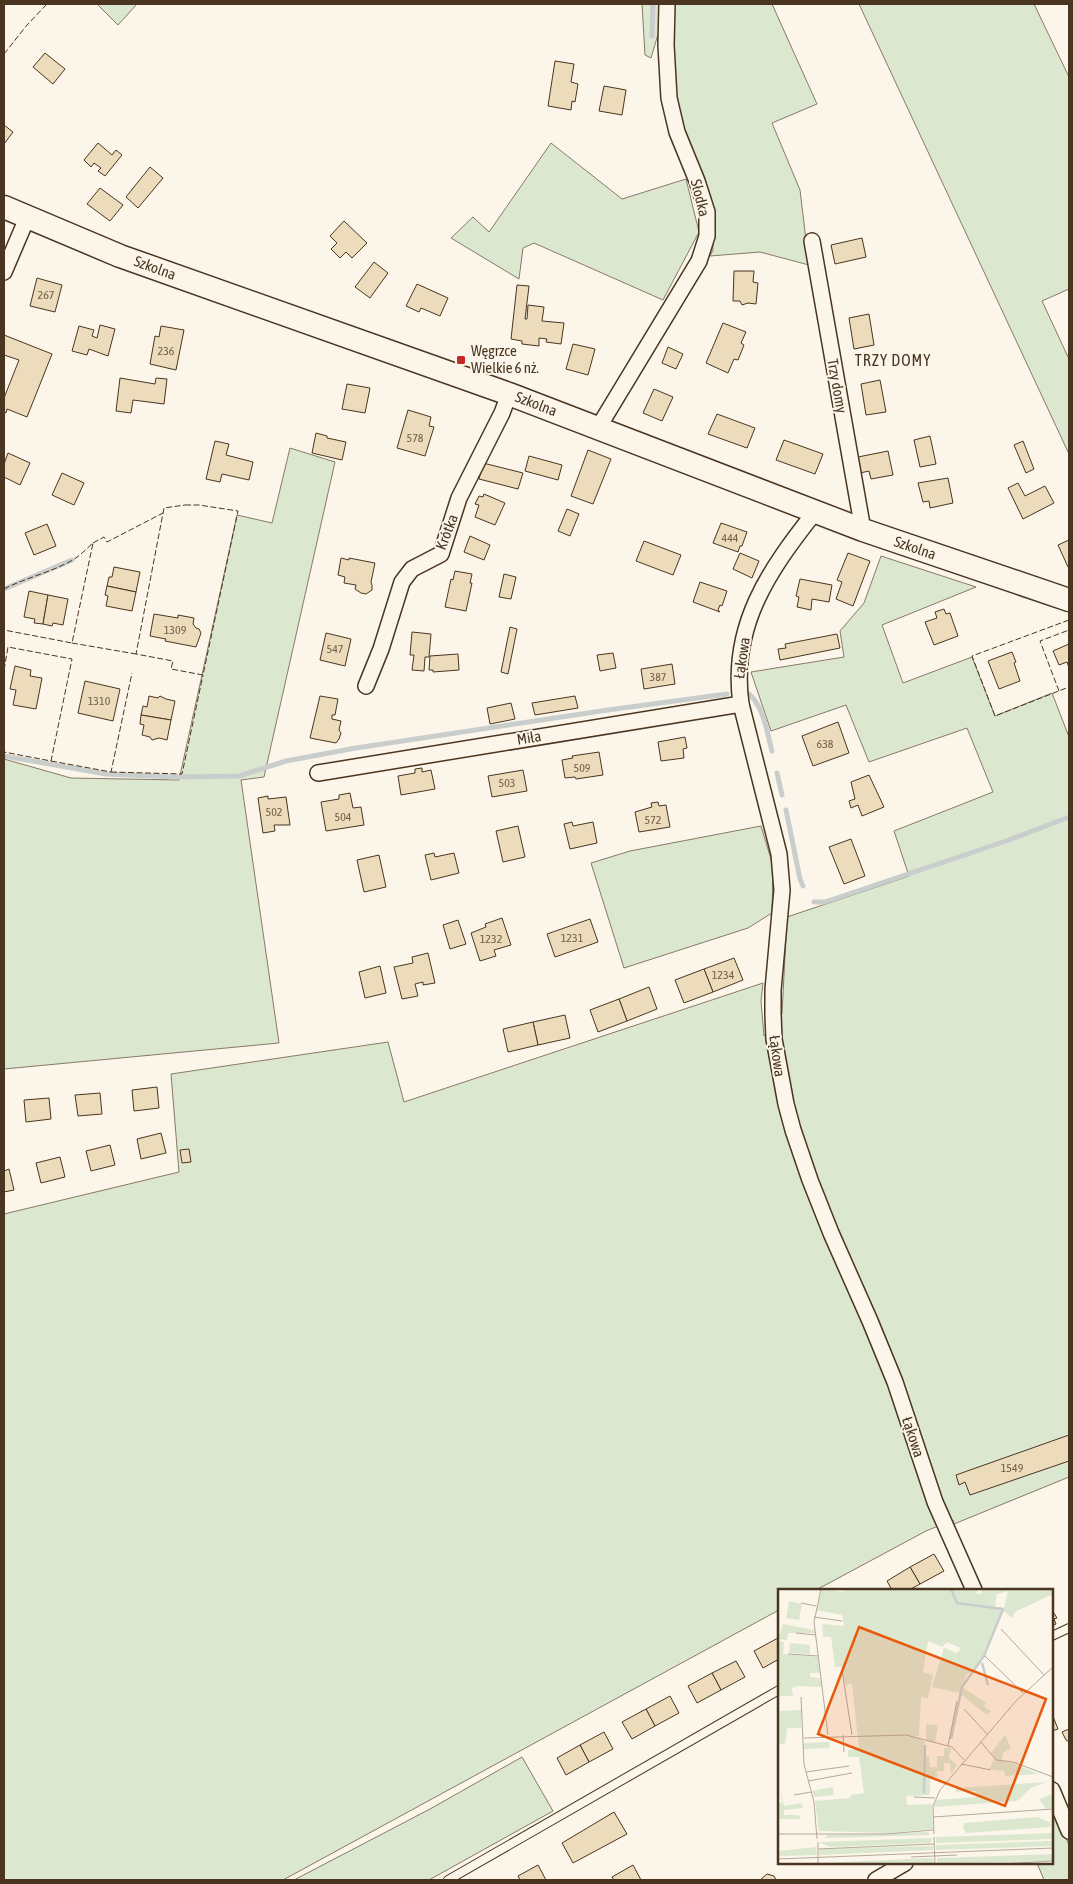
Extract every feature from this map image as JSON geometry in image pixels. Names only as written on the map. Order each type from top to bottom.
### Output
[{"type":"street","name":"Słodka","points":[[598,428],[699,260],[707,236],[707,212],[698,182],[676,132],[669,98],[666,45],[668,4]]},
{"type":"street","name":"Szkolna","points":[[4,208],[129,259],[509,394],[863,530],[1069,600]]},
{"type":"street","points":[[4,272],[27,218]]},
{"type":"street","name":"Trzy domy","points":[[812,241],[863,530]]},
{"type":"street","name":"Krótka","points":[[366,686],[381,649],[402,582],[412,569],[441,554],[459,498],[502,413],[509,394]]},
{"type":"street","name":"Łąkowa","points":[[815,512],[769,575],[748,624],[739,661],[741,704],[779,854],[782,890],[773,990],[774,1039],[792,1130],[810,1180],[878,1339],[935,1502],[969,1588]]},
{"type":"street","name":"Miła","points":[[318,773],[741,704]]},
{"type":"street","points":[[1053,1792],[1069,1831]]},
{"type":"street","points":[[876,1880],[903,1864]]},
{"type":"lane","points":[[1053,1636],[1069,1628]]},
{"type":"lane","points":[[448,1880],[778,1691]]},
{"type":"green space","points":[[97,4],[137,4],[118,25]]},
{"type":"green space","points":[[642,4],[660,4],[659,31],[651,58],[645,55]]},
{"type":"green space","points":[[673,4],[772,4],[817,104],[772,123],[800,190],[809,265],[760,252],[710,256],[713,250],[710,195],[681,129],[670,72]]},
{"type":"green space","points":[[859,4],[1034,4],[1069,77],[1069,289],[1042,301],[1069,359],[1069,454]]},
{"type":"green space","points":[[551,143],[622,199],[686,179],[699,232],[663,300],[534,243],[523,248],[519,279],[451,238],[473,217],[489,232]]},
{"type":"green space","points":[[290,448],[335,462],[264,777],[241,780],[279,1043],[4,1069],[4,759],[71,778],[179,780],[237,515],[272,523]]},
{"type":"green space","points":[[881,556],[976,587],[882,625],[903,683],[972,657],[995,716],[1052,693],[1069,737],[1069,1477],[954,1524],[953,1520],[926,1531],[818,1589],[778,1589],[778,1611],[283,1880],[4,1880],[4,1214],[179,1172],[171,1074],[388,1042],[404,1102],[763,983],[761,1001],[764,1036],[782,1014],[787,917],[909,876],[894,831],[993,792],[967,728],[869,762],[846,705],[771,731],[751,672],[844,657],[840,631],[864,603]]},
{"type":"green space","points":[[761,826],[773,866],[772,913],[748,928],[624,968],[591,863],[630,851]]},
{"type":"green space","points":[[522,1757],[553,1811],[429,1880],[294,1880],[430,1809]]},
{"type":"green space","points":[[1053,1805],[1069,1845],[1069,1880],[1044,1880],[1037,1864],[1053,1864]]},
{"type":"building","points":[[45,53],[65,69],[53,84],[33,67]]},
{"type":"building","points":[[555,61],[574,64],[571,82],[578,84],[575,102],[572,101],[571,110],[548,106]]},
{"type":"building","points":[[604,86],[626,90],[622,115],[599,111]]},
{"type":"building","points":[[4,125],[13,132],[4,144]]},
{"type":"building","points":[[98,143],[112,155],[116,150],[122,155],[105,176],[98,171],[101,168],[94,163],[91,167],[84,160]]},
{"type":"building","points":[[150,167],[163,178],[138,208],[126,197]]},
{"type":"building","points":[[100,188],[123,205],[110,221],[87,204]]},
{"type":"building","points":[[344,221],[367,243],[352,258],[346,252],[340,258],[331,249],[337,243],[330,236]]},
{"type":"building","points":[[862,238],[866,257],[835,264],[831,245]]},
{"type":"building","points":[[374,262],[388,273],[370,298],[355,287]]},
{"type":"building","points":[[734,271],[754,271],[753,282],[758,283],[756,304],[748,303],[742,305],[740,301],[733,301]]},
{"type":"building","points":[[37,278],[62,285],[55,312],[30,306]]},
{"type":"building","points":[[417,284],[448,298],[440,316],[421,308],[419,312],[406,306]]},
{"type":"building","points":[[517,285],[529,286],[525,319],[527,319],[528,305],[544,307],[542,321],[564,323],[561,344],[546,342],[547,339],[539,338],[539,346],[522,344],[522,341],[511,339]]},
{"type":"building","points":[[869,314],[874,345],[854,349],[849,318]]},
{"type":"building","points":[[723,323],[746,332],[741,343],[744,345],[738,360],[734,359],[728,373],[706,363]]},
{"type":"building","points":[[100,325],[115,329],[108,356],[89,349],[87,355],[72,351],[79,326],[94,330],[92,336],[97,338]]},
{"type":"building","points":[[161,326],[184,330],[176,370],[150,364],[155,336],[159,337]]},
{"type":"building","points":[[4,335],[52,354],[27,417],[7,409],[6,413],[4,412],[4,398],[19,360],[4,355]]},
{"type":"building","points":[[573,344],[595,349],[588,375],[566,369]]},
{"type":"building","points":[[668,347],[683,354],[676,369],[662,363]]},
{"type":"building","points":[[120,378],[155,384],[156,378],[167,379],[164,404],[133,400],[131,413],[116,411]]},
{"type":"building","points":[[880,380],[886,412],[866,415],[861,384]]},
{"type":"building","points":[[347,384],[370,388],[365,413],[342,409]]},
{"type":"building","points":[[654,389],[673,397],[662,421],[643,413]]},
{"type":"building","points":[[408,410],[431,417],[429,426],[434,427],[425,456],[397,448]]},
{"type":"building","points":[[717,414],[755,428],[747,448],[708,434]]},
{"type":"building","points":[[316,433],[327,436],[327,438],[346,442],[342,460],[312,453]]},
{"type":"building","points":[[930,436],[936,464],[920,467],[914,440]]},
{"type":"building","points":[[784,440],[823,454],[815,474],[776,460]]},
{"type":"building","points":[[215,441],[229,444],[226,455],[253,462],[249,480],[222,474],[220,482],[206,479]]},
{"type":"building","points":[[1023,441],[1034,469],[1026,473],[1014,445]]},
{"type":"building","points":[[588,450],[611,459],[593,504],[571,496]]},
{"type":"building","points":[[888,451],[893,475],[871,479],[869,471],[860,473],[858,457]]},
{"type":"building","points":[[8,453],[30,463],[20,485],[4,477],[4,464]]},
{"type":"building","points":[[529,456],[562,465],[558,480],[525,471]]},
{"type":"building","points":[[483,463],[523,473],[518,489],[479,479]]},
{"type":"building","points":[[62,473],[84,483],[74,505],[52,495]]},
{"type":"building","points":[[948,478],[953,503],[930,508],[929,501],[923,502],[918,483]]},
{"type":"building","points":[[1018,483],[1025,496],[1045,486],[1054,503],[1023,519],[1008,488]]},
{"type":"building","points":[[484,494],[505,503],[495,525],[475,517],[479,505],[475,504],[479,496],[483,497]]},
{"type":"building","points":[[567,509],[579,514],[570,536],[558,531]]},
{"type":"building","points":[[721,523],[747,532],[738,552],[713,543]]},
{"type":"building","points":[[47,524],[56,546],[34,555],[25,533]]},
{"type":"building","points":[[470,536],[490,545],[484,560],[464,552]]},
{"type":"building","points":[[1069,540],[1069,566],[1068,567],[1058,545]]},
{"type":"building","points":[[644,541],[681,555],[673,575],[636,561]]},
{"type":"building","points":[[740,553],[759,561],[752,578],[733,569]]},
{"type":"building","points":[[848,553],[870,561],[853,606],[836,599],[842,582],[837,580]]},
{"type":"building","points":[[341,558],[375,563],[371,582],[372,590],[366,594],[361,593],[355,589],[356,585],[344,583],[345,577],[338,575]]},
{"type":"building","points":[[114,567],[140,572],[136,592],[107,586],[109,577],[112,577]]},
{"type":"building","points":[[455,571],[472,574],[466,611],[445,607],[451,579],[453,580]]},
{"type":"building","points":[[504,574],[516,577],[511,599],[499,597]]},
{"type":"building","points":[[800,579],[832,585],[829,602],[812,599],[811,610],[797,607],[799,597],[796,596]]},
{"type":"building","points":[[700,582],[727,591],[722,606],[720,605],[718,610],[720,612],[693,602]]},
{"type":"building","points":[[107,586],[136,592],[132,611],[106,606],[108,596],[105,595]]},
{"type":"building","points":[[29,591],[48,595],[43,624],[34,623],[35,619],[24,617]]},
{"type":"building","points":[[48,595],[68,599],[63,625],[53,623],[52,626],[43,624]]},
{"type":"building","points":[[944,609],[946,614],[950,613],[958,636],[934,645],[925,622],[937,618],[935,612]]},
{"type":"building","points":[[154,614],[178,618],[178,615],[194,618],[193,624],[201,633],[196,647],[150,636]]},
{"type":"building","points":[[510,627],[517,629],[508,674],[501,672]]},
{"type":"building","points":[[412,632],[431,634],[429,657],[425,657],[424,671],[412,670],[414,655],[410,655]]},
{"type":"building","points":[[326,633],[351,639],[345,666],[320,660]]},
{"type":"building","points":[[837,634],[840,648],[780,660],[778,649],[786,648],[785,644]]},
{"type":"building","points":[[1069,644],[1069,668],[1067,662],[1059,665],[1053,651]]},
{"type":"building","points":[[1012,652],[1020,681],[999,689],[988,661]]},
{"type":"building","points":[[613,653],[616,668],[600,671],[597,655]]},
{"type":"building","points":[[458,654],[459,670],[433,672],[433,670],[429,670],[430,656]]},
{"type":"building","points":[[672,664],[675,684],[644,689],[641,669]]},
{"type":"building","points":[[15,666],[31,670],[30,676],[42,678],[36,709],[13,705],[16,690],[10,689]]},
{"type":"building","points":[[85,681],[120,689],[113,721],[78,713]]},
{"type":"building","points":[[149,696],[158,698],[160,696],[175,701],[171,720],[141,715],[143,706],[147,707]]},
{"type":"building","points":[[320,696],[338,699],[335,715],[332,715],[332,719],[341,721],[339,730],[341,733],[336,743],[310,738]]},
{"type":"building","points":[[575,696],[578,708],[535,715],[532,703]]},
{"type":"building","points":[[511,703],[515,719],[490,724],[487,708]]},
{"type":"building","points":[[141,715],[171,720],[167,740],[159,738],[152,740],[150,737],[142,735],[144,725],[140,724]]},
{"type":"building","points":[[838,722],[849,753],[813,766],[802,736]]},
{"type":"building","points":[[685,737],[687,748],[683,749],[684,758],[661,761],[658,742]]},
{"type":"building","points":[[599,752],[603,775],[576,779],[575,777],[565,778],[562,760],[573,758],[572,756]]},
{"type":"building","points":[[422,768],[422,772],[431,770],[435,789],[401,795],[398,776],[415,773],[415,769]]},
{"type":"building","points":[[523,770],[527,791],[492,797],[488,776]]},
{"type":"building","points":[[869,775],[884,807],[862,816],[858,805],[851,808],[849,801],[855,799],[851,782]]},
{"type":"building","points":[[350,793],[353,808],[361,807],[364,825],[326,831],[321,802],[339,799],[339,795]]},
{"type":"building","points":[[268,796],[268,799],[286,797],[290,825],[274,825],[275,831],[263,833],[258,798]]},
{"type":"building","points":[[658,802],[659,806],[666,805],[670,827],[639,832],[635,812],[652,807],[651,803]]},
{"type":"building","points":[[572,822],[573,826],[593,822],[597,843],[570,849],[564,824]]},
{"type":"building","points":[[518,826],[525,857],[503,862],[496,831]]},
{"type":"building","points":[[851,839],[865,876],[844,884],[829,847]]},
{"type":"building","points":[[434,853],[435,857],[454,853],[459,873],[431,880],[425,855]]},
{"type":"building","points":[[379,855],[386,887],[364,892],[357,860]]},
{"type":"building","points":[[502,918],[511,945],[494,950],[496,956],[480,961],[471,933],[486,927],[485,924]]},
{"type":"building","points":[[590,919],[598,942],[555,957],[547,934]]},
{"type":"building","points":[[458,920],[466,944],[450,949],[443,925]]},
{"type":"building","points":[[428,953],[435,983],[423,985],[423,982],[415,984],[418,996],[402,999],[394,967],[413,963],[412,957]]},
{"type":"building","points":[[734,958],[743,980],[713,992],[704,969]]},
{"type":"building","points":[[380,966],[386,993],[365,998],[359,972]]},
{"type":"building","points":[[704,969],[713,992],[684,1003],[675,980]]},
{"type":"building","points":[[649,987],[657,1009],[627,1021],[619,999]]},
{"type":"building","points":[[619,999],[627,1021],[598,1032],[590,1010]]},
{"type":"building","points":[[565,1015],[570,1038],[538,1045],[533,1022]]},
{"type":"building","points":[[533,1022],[538,1045],[508,1052],[503,1029]]},
{"type":"building","points":[[157,1087],[159,1108],[134,1111],[132,1090]]},
{"type":"building","points":[[100,1093],[102,1114],[78,1116],[75,1095]]},
{"type":"building","points":[[49,1098],[51,1119],[26,1122],[24,1100]]},
{"type":"building","points":[[161,1133],[166,1153],[141,1159],[137,1139]]},
{"type":"building","points":[[110,1145],[115,1165],[91,1171],[86,1151]]},
{"type":"building","points":[[189,1149],[191,1162],[182,1163],[180,1150]]},
{"type":"building","points":[[60,1157],[65,1177],[41,1183],[36,1163]]},
{"type":"building","points":[[9,1169],[14,1190],[4,1192],[4,1171]]},
{"type":"building","points":[[1069,1435],[1069,1461],[970,1495],[965,1482],[959,1485],[956,1475]]},
{"type":"building","points":[[934,1554],[944,1571],[920,1584],[910,1567]]},
{"type":"building","points":[[910,1567],[920,1584],[911,1589],[891,1589],[887,1581]]},
{"type":"building","points":[[1053,1612],[1057,1618],[1054,1619],[1056,1624],[1053,1626]]},
{"type":"building","points":[[778,1638],[778,1660],[763,1668],[754,1651]]},
{"type":"building","points":[[736,1661],[745,1677],[721,1690],[712,1673]]},
{"type":"building","points":[[712,1673],[721,1690],[697,1703],[688,1686]]},
{"type":"building","points":[[670,1696],[679,1713],[655,1726],[646,1709]]},
{"type":"building","points":[[646,1709],[655,1726],[632,1739],[622,1722]]},
{"type":"building","points":[[1053,1716],[1058,1729],[1053,1731]]},
{"type":"building","points":[[1069,1729],[1069,1742],[1062,1732]]},
{"type":"building","points":[[604,1732],[613,1749],[589,1762],[580,1745]]},
{"type":"building","points":[[580,1745],[589,1762],[566,1775],[557,1758]]},
{"type":"building","points":[[614,1812],[627,1834],[573,1863],[562,1843]]},
{"type":"building","points":[[538,1865],[546,1880],[520,1880],[518,1876]]},
{"type":"building","points":[[633,1865],[641,1880],[614,1880],[612,1877]]},
{"type":"building","points":[[767,1874],[774,1876],[776,1880],[760,1880]]},
{"type":"waterway","points":[[652,36],[653,4]]},
{"type":"waterway","points":[[4,589],[72,560]]},
{"type":"waterway","points":[[4,756],[106,774],[175,777],[239,776],[286,761],[356,748],[727,694]]},
{"type":"waterway","points":[[749,694],[762,713],[772,751]]},
{"type":"waterway","points":[[777,773],[782,795]]},
{"type":"waterway","points":[[786,810],[803,886]]},
{"type":"waterway","points":[[814,902],[825,902],[1009,840],[1069,817]]},
{"type":"fence","points":[[4,54],[47,4]]},
{"type":"fence","points":[[185,505],[199,505],[238,511],[203,675],[171,669],[173,661],[136,654],[164,508],[185,505]]},
{"type":"fence","points":[[93,543],[104,537],[107,542],[163,513]]},
{"type":"fence","points":[[4,589],[71,561],[93,543],[72,643],[4,630]]},
{"type":"fence","points":[[1069,620],[972,656],[995,716],[1069,687]]},
{"type":"fence","points":[[1059,691],[1040,641],[1069,630]]},
{"type":"fence","points":[[72,643],[136,654]]},
{"type":"fence","points":[[4,670],[8,647],[72,659],[51,761],[4,752]]},
{"type":"fence","points":[[51,761],[111,772],[132,673]]},
{"type":"fence","points":[[111,772],[182,774],[203,675]]},
{"type":"place","name":"Węgrzce Wielkie 6 nż.","points":[[461,360]]},
{"type":"district","name":"TRZY DOMY","points":[[893,360]]}]
